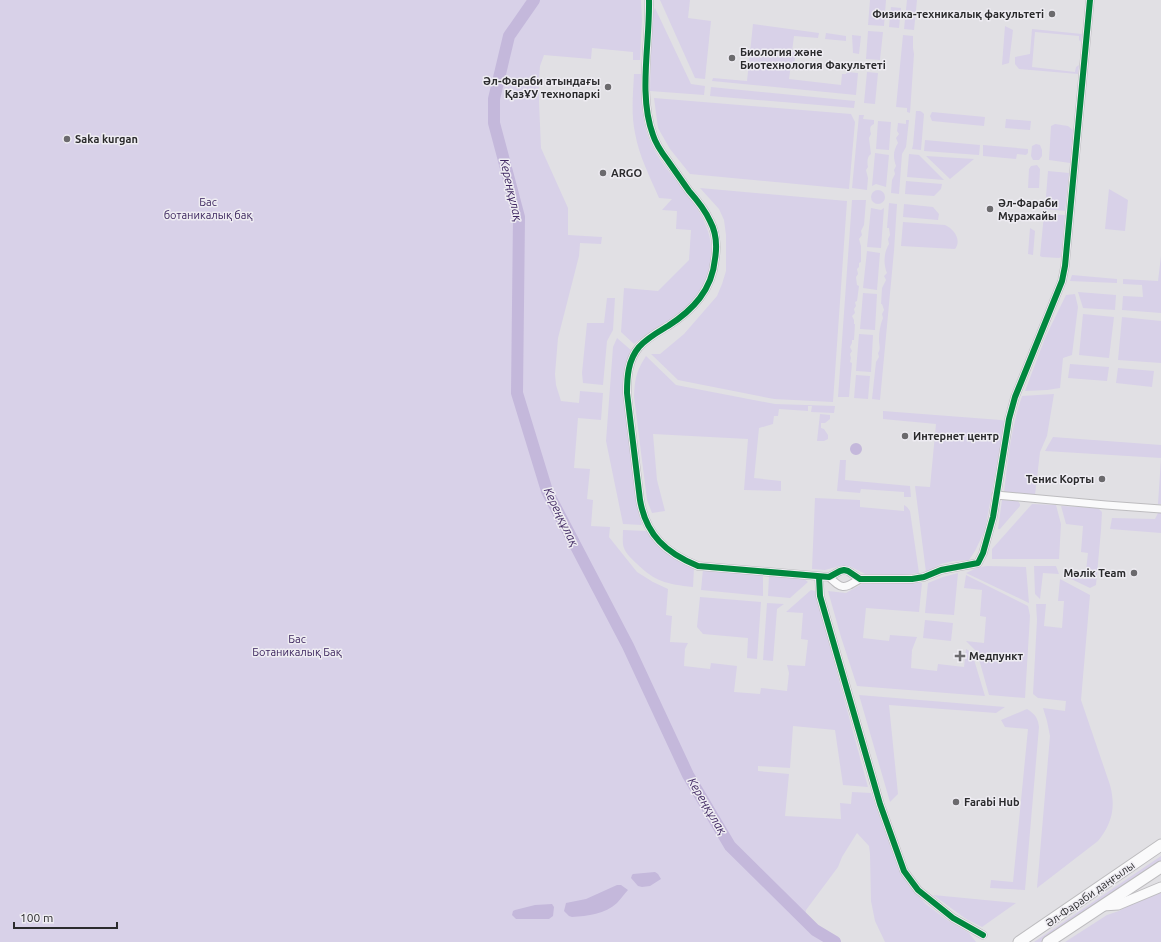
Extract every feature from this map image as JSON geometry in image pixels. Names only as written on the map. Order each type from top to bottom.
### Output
[{"type":"main road","name":"Әл-Фараби даңғылы","points":[[1019,942],[1161,844]]},
{"type":"main road","name":"Әл-Фараби даңғылы","points":[[1052,940],[1161,867]]},
{"type":"street","points":[[649,0],[646,94],[649,122],[658,148],[710,221],[714,232],[716,247],[712,274],[702,296],[694,307],[649,338],[639,347],[630,364],[627,377],[627,393],[644,517],[649,528],[659,541],[676,555],[687,562],[698,566],[819,577],[828,577],[844,570],[860,579]]},
{"type":"street","points":[[828,577],[838,586],[843,587],[848,586],[860,579],[912,580],[941,570],[978,563],[983,553],[993,517],[1009,419],[1015,397],[1062,281],[1065,266],[1090,0]]},
{"type":"street","points":[[996,495],[1161,509]]},
{"type":"street","points":[[819,577],[820,596],[880,804],[904,871],[918,890],[953,918],[982,935]]},
{"type":"street","points":[[1120,873],[1161,839]]},
{"type":"street","points":[[1103,906],[1118,905],[1161,887]]},
{"type":"green space","name":"Бас ботаникалық бақ","points":[[0,0],[641,0],[642,20],[640,60],[633,60],[633,52],[592,48],[591,59],[544,55],[540,66],[539,102],[541,148],[568,208],[568,235],[602,237],[601,244],[580,243],[579,256],[558,338],[555,374],[556,385],[561,401],[579,403],[580,391],[603,393],[601,420],[578,418],[574,468],[590,469],[587,499],[593,500],[591,526],[610,527],[609,537],[637,572],[668,589],[666,615],[672,616],[670,642],[688,643],[685,649],[684,666],[710,669],[711,663],[737,666],[734,692],[760,694],[761,688],[787,691],[789,673],[787,665],[805,666],[808,640],[801,639],[803,613],[786,612],[811,590],[815,591],[868,787],[843,785],[835,730],[793,726],[790,768],[758,766],[758,771],[789,774],[785,816],[841,819],[840,803],[851,804],[852,792],[871,793],[899,870],[909,886],[926,904],[947,920],[969,933],[976,942],[885,942],[875,921],[871,901],[869,846],[857,833],[842,857],[838,867],[806,910],[805,917],[807,926],[811,932],[824,942],[0,942]]},
{"type":"green space","points":[[660,0],[690,0],[688,18],[711,21],[705,79],[695,78]]},
{"type":"green space","points":[[870,0],[886,0],[884,26],[868,25]]},
{"type":"green space","points":[[907,0],[917,0],[914,30],[904,29]]},
{"type":"green space","points":[[891,7],[901,8],[899,28],[889,27]]},
{"type":"green space","points":[[655,8],[691,84],[705,86],[704,95],[650,91],[652,15]]},
{"type":"green space","points":[[753,24],[819,33],[818,38],[794,36],[792,52],[796,52],[794,64],[791,64],[789,79],[841,85],[842,74],[846,74],[847,72],[858,73],[856,95],[712,81],[713,78],[747,81]]},
{"type":"green space","points":[[1005,26],[1013,30],[1009,63],[1002,65]]},
{"type":"green space","points":[[1032,29],[1082,34],[1081,42],[1079,40],[1079,36],[1035,32],[1032,67],[1075,72],[1076,67],[1079,65],[1078,74],[1019,69],[1015,64],[1015,57],[1030,54]]},
{"type":"green space","points":[[868,31],[883,32],[880,60],[866,59]]},
{"type":"green space","points":[[826,33],[846,36],[846,41],[825,39]]},
{"type":"green space","points":[[852,35],[861,36],[859,54],[853,53]]},
{"type":"green space","points":[[903,35],[913,36],[914,54],[910,113],[907,112],[907,108],[896,107]]},
{"type":"green space","points":[[866,62],[880,63],[879,70],[865,69]]},
{"type":"green space","points":[[867,72],[878,73],[875,104],[864,103]]},
{"type":"green space","points":[[634,74],[642,74],[643,117],[650,141],[669,172],[692,201],[701,216],[708,232],[711,250],[709,269],[701,290],[693,302],[681,313],[652,330],[634,344],[621,332],[624,288],[658,291],[689,260],[691,230],[676,229],[677,211],[662,210],[672,199],[659,198],[642,158],[637,142],[633,119]]},
{"type":"green space","points":[[711,87],[855,101],[854,108],[710,96]]},
{"type":"green space","points":[[654,98],[851,114],[855,122],[849,189],[690,174],[670,149],[658,128]]},
{"type":"green space","points":[[916,111],[920,111],[924,114],[921,150],[912,149]]},
{"type":"green space","points":[[932,112],[985,117],[984,126],[932,121],[930,116]]},
{"type":"green space","points":[[859,115],[864,115],[863,119],[874,120],[869,138],[871,154],[868,158],[868,167],[866,170],[868,178],[867,190],[852,188]]},
{"type":"green space","points":[[1006,119],[1031,121],[1030,130],[1005,128]]},
{"type":"green space","points":[[906,120],[909,120],[906,147],[902,154],[899,194],[891,193],[892,180],[895,174],[894,170],[896,166],[894,154],[898,143],[896,138],[899,134],[897,131],[898,123],[906,124]]},
{"type":"green space","points":[[878,121],[891,122],[889,150],[876,149]]},
{"type":"green space","points":[[1055,124],[1068,126],[1073,130],[1070,163],[1049,160],[1051,126]]},
{"type":"green space","points":[[925,140],[980,145],[979,155],[924,151]]},
{"type":"green space","points":[[1036,144],[1040,145],[1042,156],[1039,160],[1033,160],[1031,156],[1032,146]]},
{"type":"green space","points":[[983,145],[1028,149],[1028,153],[1026,155],[1017,154],[1016,159],[983,156]]},
{"type":"green space","points":[[875,153],[889,155],[886,187],[876,184],[872,186]]},
{"type":"green space","points":[[909,154],[919,155],[944,180],[907,177]]},
{"type":"green space","points":[[926,156],[974,159],[950,179]]},
{"type":"green space","points":[[1037,165],[1040,169],[1039,188],[1028,188],[1029,169],[1031,166]]},
{"type":"green space","points":[[1048,171],[1069,173],[1065,211],[1045,209]]},
{"type":"green space","points":[[906,181],[942,184],[941,189],[934,196],[905,194]]},
{"type":"green space","points":[[700,188],[847,201],[833,402],[774,399],[678,380],[651,354],[660,354],[684,334],[717,296],[726,271],[726,235],[724,220],[719,209]]},
{"type":"green space","points":[[1109,189],[1128,200],[1125,231],[1105,229]]},
{"type":"green space","points":[[878,190],[883,192],[885,197],[883,202],[878,204],[873,202],[871,197],[873,192]]},
{"type":"green space","points":[[852,200],[866,200],[864,225],[861,231],[862,235],[859,239],[861,246],[861,262],[859,263],[859,267],[857,269],[858,274],[856,277],[857,285],[859,286],[857,301],[855,302],[855,313],[852,316],[855,324],[854,340],[852,340],[850,347],[852,351],[850,354],[850,362],[852,363],[849,397],[838,397]]},
{"type":"green space","points":[[889,203],[897,204],[880,400],[872,399],[876,362],[879,357],[878,353],[880,348],[879,331],[884,310],[881,304],[882,288],[886,280],[884,276],[887,273],[885,258],[890,235],[889,228],[887,228]]},
{"type":"green space","points":[[904,204],[933,207],[939,214],[938,220],[903,217]]},
{"type":"green space","points":[[871,208],[881,210],[884,208],[881,248],[867,247]]},
{"type":"green space","points":[[1044,214],[1065,215],[1061,257],[1059,258],[1040,256]]},
{"type":"green space","points":[[903,222],[945,225],[956,235],[958,242],[957,246],[955,249],[901,246]]},
{"type":"green space","points":[[1030,228],[1035,231],[1033,255],[1028,254]]},
{"type":"green space","points":[[867,251],[880,253],[877,290],[863,288]]},
{"type":"green space","points":[[1161,256],[1161,313],[1122,310],[1123,296],[1143,297],[1142,285],[1123,284],[1123,279],[1158,281]]},
{"type":"green space","points":[[1072,275],[1117,279],[1117,283],[1070,281]]},
{"type":"green space","points":[[1078,292],[1116,295],[1115,310],[1083,308]]},
{"type":"green space","points":[[863,293],[877,294],[875,330],[860,329]]},
{"type":"green space","points":[[1075,294],[1078,307],[1072,355],[1063,358],[1060,388],[1025,391],[1045,338],[1066,295]]},
{"type":"green space","points":[[607,298],[615,298],[613,330],[607,341],[603,385],[583,383],[582,373],[587,323],[604,323]]},
{"type":"green space","points":[[1083,314],[1114,317],[1109,358],[1079,355]]},
{"type":"green space","points":[[1122,317],[1161,321],[1161,363],[1118,360]]},
{"type":"green space","points":[[859,334],[873,335],[871,372],[856,371]]},
{"type":"green space","points":[[617,338],[632,351],[626,368],[623,386],[639,515],[642,525],[623,524],[606,441],[613,347]]},
{"type":"green space","points":[[646,356],[676,385],[775,404],[835,406],[834,413],[811,412],[812,406],[808,406],[808,411],[779,409],[778,416],[774,416],[773,424],[759,428],[754,478],[781,481],[781,491],[744,490],[748,439],[653,434],[657,480],[665,511],[652,513],[647,500],[634,397],[637,375]]},
{"type":"green space","points":[[1070,364],[1109,367],[1107,381],[1068,378]]},
{"type":"green space","points":[[1118,368],[1154,371],[1152,387],[1116,383]]},
{"type":"green space","points":[[856,375],[870,376],[868,399],[854,398]]},
{"type":"green space","points":[[1054,394],[1047,436],[1040,452],[1035,495],[1004,492],[1013,432],[1022,396]]},
{"type":"green space","points":[[883,411],[1005,421],[985,530],[969,560],[941,564],[926,572],[915,486],[930,487],[936,424],[883,419]]},
{"type":"green space","points":[[820,414],[830,415],[830,419],[825,423],[821,423],[821,428],[824,429],[828,435],[828,439],[824,441],[817,441]]},
{"type":"green space","points":[[1053,437],[1161,445],[1161,458],[1045,451]]},
{"type":"green space","points":[[1161,458],[1161,504],[1158,504]]},
{"type":"green space","points":[[840,460],[846,460],[845,480],[910,486],[911,497],[904,497],[904,492],[861,489],[860,493],[837,491]]},
{"type":"green space","points":[[815,498],[860,500],[860,507],[904,511],[904,505],[907,507],[910,511],[919,573],[902,575],[865,574],[849,566],[840,566],[825,570],[812,569]]},
{"type":"green space","points":[[1002,500],[1018,501],[1020,506],[1000,529],[998,529]]},
{"type":"green space","points":[[1032,504],[1056,505],[1061,524],[1059,559],[992,559],[992,549]]},
{"type":"green space","points":[[1061,506],[1098,508],[1102,512],[1096,585],[1090,588],[1067,577],[1085,579],[1088,553],[1081,552],[1083,526],[1066,524]]},
{"type":"green space","points":[[1158,513],[1161,513],[1161,533],[1110,529],[1112,518],[1155,519]]},
{"type":"green space","points":[[623,530],[646,531],[667,553],[694,568],[693,587],[676,585],[662,581],[649,574],[629,556],[625,550],[623,544]]},
{"type":"green space","points":[[1034,566],[1056,566],[1059,574],[1043,573],[1040,599],[1035,594]]},
{"type":"green space","points":[[979,567],[1026,567],[1029,603],[966,573]]},
{"type":"green space","points":[[703,569],[763,575],[763,596],[701,590]]},
{"type":"green space","points":[[958,573],[954,615],[925,613],[928,583]]},
{"type":"green space","points":[[966,575],[1028,606],[1030,616],[1025,698],[989,695],[977,652],[966,641],[984,643],[986,617],[980,616],[982,590],[964,588]]},
{"type":"green space","points":[[769,576],[801,578],[808,582],[790,598],[768,596]]},
{"type":"green space","points":[[1060,579],[1090,595],[1081,700],[1110,785],[1113,808],[1110,822],[1098,841],[1037,888],[1050,736],[1043,708],[1065,711],[1066,701],[1038,698],[1033,694],[1037,620],[1036,604],[1046,604],[1044,626],[1062,628],[1064,601],[1058,601]]},
{"type":"green space","points":[[922,583],[919,612],[866,608],[863,638],[889,641],[890,635],[917,637],[912,650],[911,668],[937,671],[938,664],[964,667],[966,649],[972,653],[985,696],[857,686],[828,591],[846,593],[862,584]]},
{"type":"green space","points":[[700,597],[761,602],[757,659],[747,658],[748,638],[703,634],[697,627]]},
{"type":"green space","points":[[767,603],[784,604],[777,609],[773,661],[763,660]]},
{"type":"green space","points":[[925,620],[953,623],[951,641],[923,638]]},
{"type":"green space","points":[[859,695],[1005,707],[996,713],[889,705],[898,794],[890,802]]},
{"type":"green space","points":[[1027,709],[1036,716],[1039,727],[1025,890],[990,888],[991,880],[1013,882],[1028,729],[1005,727],[1001,720]]},
{"type":"green space","points":[[1161,856],[1161,863],[1041,942],[1034,942]]},
{"type":"green space","points":[[1161,890],[1161,942],[1065,942],[1107,915],[1119,911],[1133,902]]},
{"type":"green space","points":[[933,895],[1016,903],[982,927],[966,919]]},
{"type":"shaded area","points":[[856,443],[860,445],[862,449],[860,453],[856,455],[852,453],[850,449],[852,445]]},
{"type":"shaded area","points":[[655,872],[661,879],[650,886],[638,886],[631,878],[633,874]]},
{"type":"shaded area","points":[[617,885],[621,885],[628,890],[617,903],[607,910],[590,915],[572,917],[564,911],[566,903],[586,899]]},
{"type":"shaded area","points":[[552,904],[554,907],[553,916],[549,919],[516,919],[512,915],[513,911],[515,910],[535,905]]},
{"type":"waterway","name":"Кереңқұлақ","points":[[534,0],[509,36],[494,99],[494,123],[519,217],[517,393],[547,491],[628,646],[688,775],[730,846],[815,930],[835,942]]},
{"type":"cycle path","points":[[649,0],[645,86],[646,103],[654,139],[659,149],[701,205],[708,217],[714,230],[716,250],[710,280],[700,298],[677,320],[653,335],[642,344],[635,352],[630,363],[627,393],[640,500],[647,523],[659,541],[667,549],[698,566],[829,577],[844,570],[860,579],[912,579],[924,577],[941,570],[978,563],[983,553],[993,517],[1009,419],[1015,397],[1062,281],[1065,266],[1090,0]]},
{"type":"cycle path","points":[[819,577],[820,596],[880,804],[904,871],[918,890],[953,918],[983,935]]},
{"type":"place","name":"Физика-техникалық факультеті","points":[[1052,14]]},
{"type":"place","name":"Биология және Биотехнология Факультеті","points":[[732,58]]},
{"type":"place","name":"Әл-Фараби атындағы ҚазҰУ технопаркі","points":[[608,87]]},
{"type":"place","name":"Saka kurgan","points":[[67,139]]},
{"type":"place","name":"ARGO","points":[[603,173]]},
{"type":"place","name":"Әл-Фараби Мұражайы","points":[[990,209]]},
{"type":"place","name":"Интернет центр","points":[[905,436]]},
{"type":"place","name":"Тенис Корты","points":[[1102,479]]},
{"type":"place","name":"Мәлік Team","points":[[1134,573]]},
{"type":"place","name":"Медпункт","points":[[960,656]]},
{"type":"place","name":"Farabi Hub","points":[[956,802]]},
{"type":"park label","name":"Бас Ботаникалық Бақ","points":[[297,645]]}]
